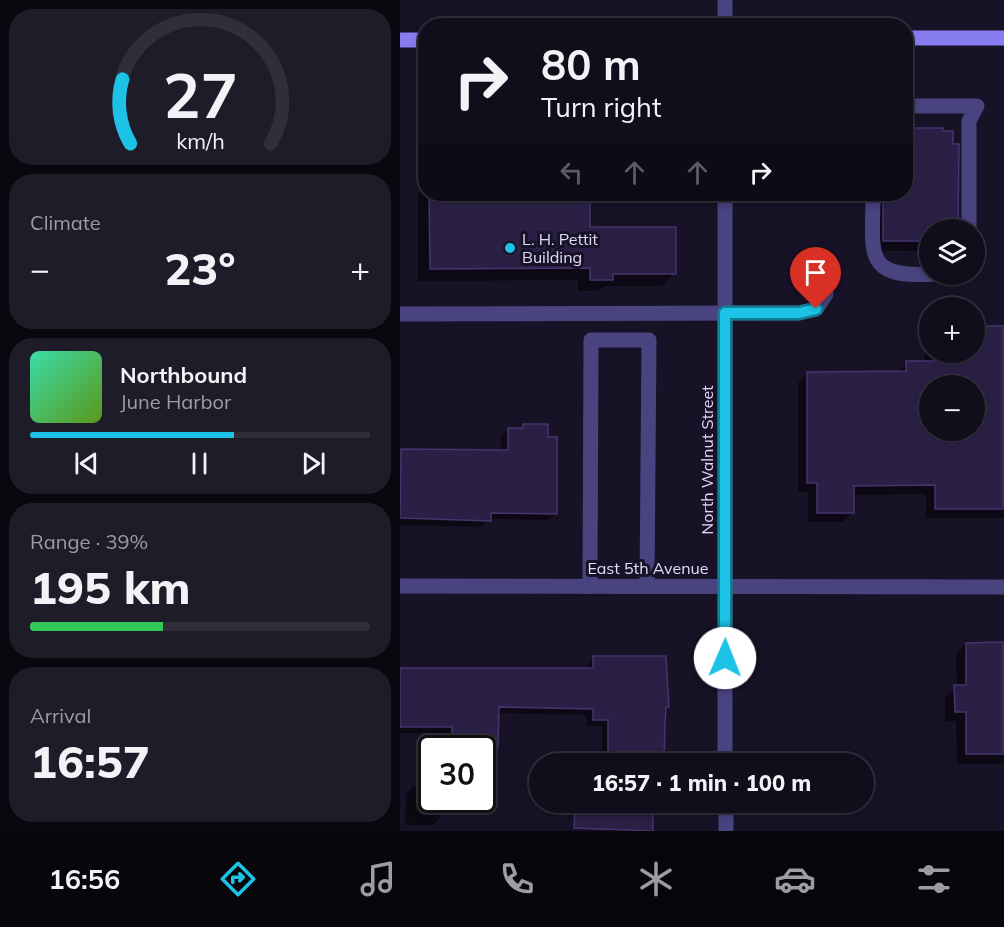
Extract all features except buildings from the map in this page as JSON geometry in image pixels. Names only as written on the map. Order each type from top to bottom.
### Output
[{"type":"main road","points":[[913,38],[1003,38]]},
{"type":"main road","points":[[400,40],[418,40]]},
{"type":"street","points":[[725,0],[725,18]]},
{"type":"street","points":[[913,106],[977,106],[969,121],[969,219]]},
{"type":"street","name":"North Walnut Street","points":[[725,201],[726,753]]},
{"type":"street","points":[[873,201],[873,245],[877,262],[891,274],[919,274]]},
{"type":"street","points":[[400,314],[799,313],[816,309],[826,294]]},
{"type":"street","points":[[590,586],[591,340],[649,340],[648,586]]},
{"type":"street","name":"East 5th Avenue","points":[[400,586],[1003,587]]},
{"type":"street","points":[[726,813],[726,831]]},
{"type":"place","name":"L. H. Pettit Building","points":[[510,248]]},
{"type":"route","points":[[725,658],[725,313],[799,313],[816,309]]}]
